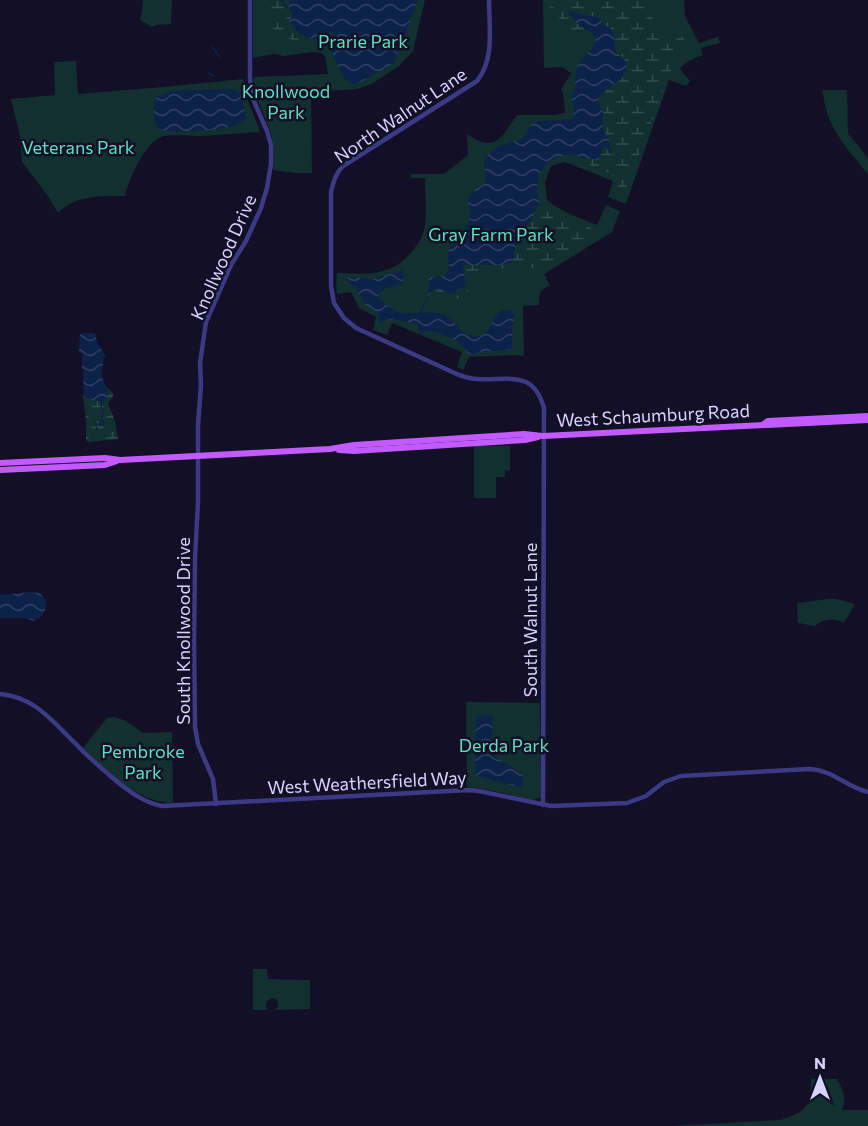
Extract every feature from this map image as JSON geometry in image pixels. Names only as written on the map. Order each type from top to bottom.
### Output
[{"type":"main road","name":"West Schaumburg Road","points":[[0,463],[105,458],[120,460],[330,449],[354,452],[524,440],[543,436],[764,424],[768,421],[868,418]]},
{"type":"main road","name":"West Schaumburg Road","points":[[0,470],[105,465],[120,460]]},
{"type":"main road","points":[[32,469],[33,461]]},
{"type":"street","name":"Knollwood Drive","points":[[198,456],[201,363],[206,322],[231,265],[246,241],[261,208],[271,164],[271,145],[253,99],[250,80],[250,0]]},
{"type":"street","name":"North Walnut Lane","points":[[489,0],[488,60],[479,78],[343,166],[337,174],[331,192],[331,286],[334,303],[344,318],[356,328],[459,375],[476,380],[517,379],[532,386],[541,397],[544,408],[543,436]]},
{"type":"street","name":"South Walnut Lane","points":[[543,436],[543,805]]},
{"type":"street","name":"South Knollwood Drive","points":[[198,456],[195,727],[198,744],[213,779],[216,804]]},
{"type":"street","name":"West Weathersfield Way","points":[[0,694],[15,696],[34,705],[96,764],[130,792],[152,804],[167,806],[473,790],[551,806],[627,803],[646,796],[668,780],[686,775],[810,769],[828,773],[868,792]]},
{"type":"green space","points":[[143,0],[172,0],[171,24],[152,27],[140,20]]},
{"type":"green space","name":"Prarie Park","points":[[253,0],[425,0],[413,51],[399,66],[373,83],[358,89],[311,92],[312,173],[273,170],[271,136],[253,79],[255,77],[328,74],[325,56],[313,52],[284,56],[274,54],[253,58]]},
{"type":"green space","points":[[270,0],[289,0],[288,7],[292,14],[289,20],[299,34],[314,40],[289,39],[277,33],[271,24]]},
{"type":"green space","name":"Gray Farm Park","points":[[543,0],[684,0],[685,16],[699,43],[718,37],[720,43],[701,48],[703,55],[682,66],[680,69],[690,81],[686,86],[669,80],[626,204],[608,197],[613,181],[565,162],[551,166],[545,182],[547,200],[564,211],[597,225],[606,205],[620,211],[612,232],[544,274],[550,286],[540,292],[539,305],[523,306],[524,356],[469,357],[463,370],[457,367],[462,352],[392,323],[387,335],[373,330],[376,317],[359,308],[351,292],[337,294],[337,273],[379,272],[405,259],[421,238],[426,219],[425,178],[411,178],[411,174],[444,174],[468,155],[467,134],[484,143],[491,143],[502,136],[517,115],[565,113],[561,90],[571,73],[562,67],[544,68]]},
{"type":"green space","points":[[548,0],[639,0],[647,5],[657,29],[681,34],[685,42],[676,57],[623,197],[618,195],[618,185],[611,174],[593,167],[583,158],[598,159],[604,145],[612,156],[609,140],[603,130],[603,112],[598,100],[601,94],[618,82],[622,56],[615,49],[597,17],[569,11],[575,22],[587,30],[561,32],[562,21],[549,6]]},
{"type":"green space","name":"Veterans Park","points":[[76,61],[78,94],[243,79],[246,96],[260,132],[161,137],[143,154],[125,196],[80,200],[58,213],[22,162],[20,136],[11,99],[55,95],[54,62]]},
{"type":"green space","points":[[822,90],[847,90],[848,134],[868,159],[868,174],[833,127]]},
{"type":"green space","points":[[540,203],[555,213],[600,232],[543,269],[519,267],[483,270],[475,277],[468,290],[469,299],[428,297],[432,290],[438,289],[463,265],[504,265],[514,257],[515,248]]},
{"type":"green space","points":[[105,386],[113,396],[108,404],[115,421],[118,439],[88,442],[83,396],[91,400],[101,400],[108,391]]},
{"type":"green space","points":[[474,446],[510,446],[510,470],[505,470],[505,477],[496,477],[496,498],[474,498]]},
{"type":"green space","points":[[828,599],[855,604],[844,623],[829,620],[822,621],[815,626],[798,623],[797,603]]},
{"type":"green space","name":"Derda Park","points":[[466,702],[540,703],[540,798],[533,800],[467,787]]},
{"type":"green space","name":"Pembroke Park","points":[[115,717],[126,721],[143,733],[172,732],[173,803],[147,797],[135,791],[113,776],[83,748],[107,718]]},
{"type":"green space","points":[[253,969],[267,969],[268,979],[310,980],[310,1009],[275,1010],[278,1003],[276,999],[271,998],[266,1003],[268,1010],[253,1010]]},
{"type":"green space","points":[[811,1079],[837,1079],[843,1090],[842,1110],[868,1110],[868,1126],[669,1126],[781,1120],[806,1107],[810,1096]]},
{"type":"water","name":"Prarie Park","points":[[289,0],[418,0],[394,63],[354,84],[344,78],[330,49],[322,43],[335,35],[330,32],[314,40],[299,34],[288,20],[292,14],[288,7]]},
{"type":"water","points":[[568,11],[597,17],[603,25],[610,27],[616,40],[614,47],[626,61],[624,75],[598,100],[603,112],[603,130],[609,140],[613,159],[604,145],[598,160],[570,154],[550,161],[540,173],[538,180],[540,203],[515,248],[511,263],[463,265],[466,285],[453,293],[433,290],[428,297],[429,278],[442,276],[448,271],[449,250],[469,221],[469,198],[485,182],[484,165],[489,153],[499,146],[523,139],[532,124],[538,121],[573,119],[572,96],[576,70],[596,40],[593,34],[575,22]]},
{"type":"water","points":[[230,89],[241,93],[246,118],[236,125],[181,132],[157,128],[158,125],[154,122],[154,102],[157,97],[172,91]]},
{"type":"water","points":[[402,270],[403,283],[385,289],[378,295],[387,305],[401,313],[444,315],[468,335],[473,336],[479,336],[488,331],[501,311],[512,311],[514,315],[512,349],[468,354],[462,346],[446,336],[430,331],[421,334],[416,323],[386,319],[379,324],[377,312],[366,305],[355,287],[345,280],[351,277],[373,279]]},
{"type":"water","points":[[82,333],[95,333],[98,344],[106,356],[102,375],[108,391],[106,401],[95,401],[84,396],[82,354],[79,352]]},
{"type":"water","points":[[40,593],[46,600],[45,610],[40,617],[34,621],[24,618],[0,618],[0,595]]},
{"type":"water","points":[[478,714],[493,716],[491,752],[523,774],[523,788],[475,775],[476,718]]},
{"type":"waterway","points":[[280,0],[288,7]]},
{"type":"waterway","points":[[212,47],[220,57]]},
{"type":"waterway","points":[[208,73],[214,76]]},
{"type":"waterway","points":[[421,312],[424,303]]},
{"type":"waterway","points":[[97,430],[96,424],[103,425],[104,423],[101,420],[102,402]]},
{"type":"park label","name":"Knollwood Park","points":[[286,101]]}]
